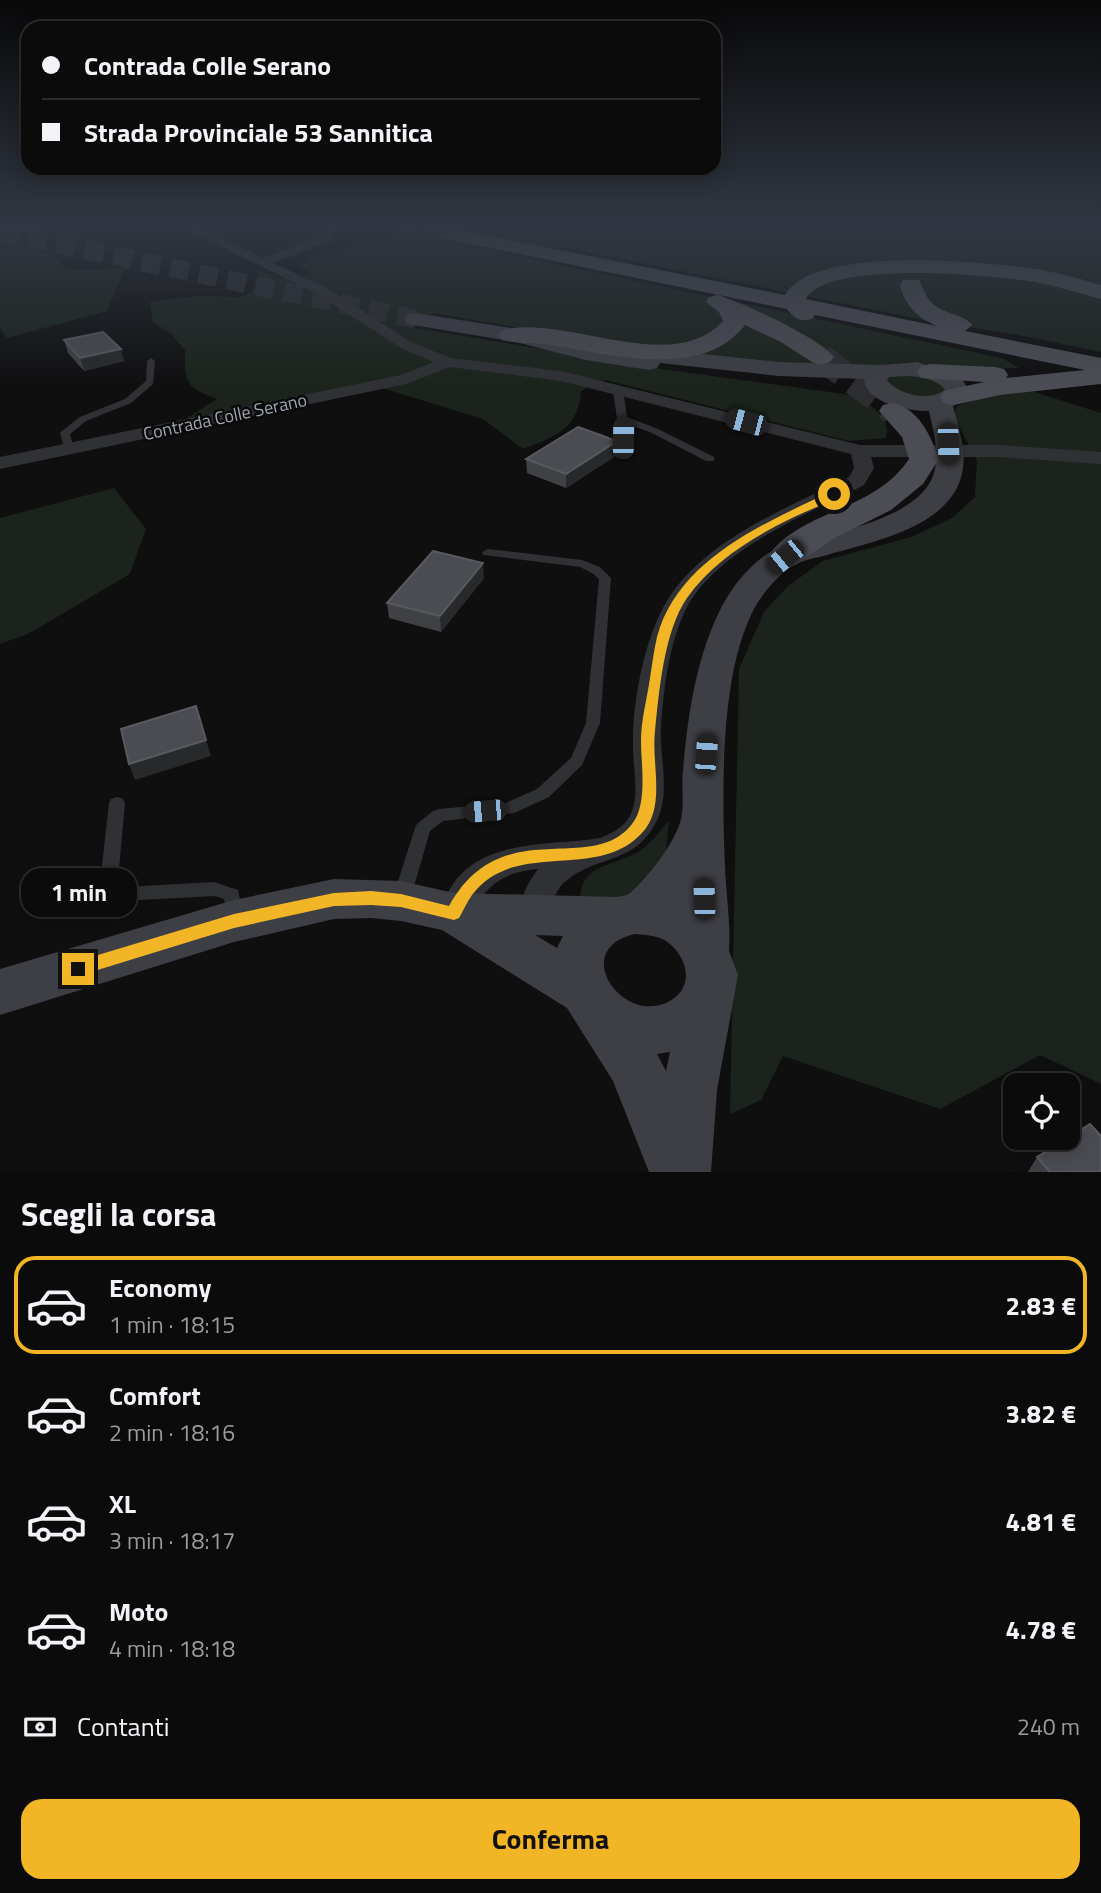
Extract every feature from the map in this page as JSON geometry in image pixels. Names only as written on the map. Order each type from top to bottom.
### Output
[{"type":"main road","points":[[642,278],[667,284],[729,308],[790,337],[821,357]]},
{"type":"main road","points":[[666,278],[843,313],[1095,371]]},
{"type":"main road","points":[[678,278],[816,299],[867,299]]},
{"type":"main road","points":[[829,278],[802,288],[793,302],[799,312],[834,327],[876,339],[1095,371]]},
{"type":"main road","points":[[929,278],[901,289],[913,297],[921,309],[946,321],[1004,337],[1095,371]]},
{"type":"main road","points":[[1039,278],[1101,292]]},
{"type":"main road","points":[[511,335],[545,336],[661,351],[685,350],[711,342],[730,332],[735,322],[729,308]]},
{"type":"main road","points":[[415,319],[511,335],[586,353],[890,394],[919,402],[1095,371]]},
{"type":"main road","points":[[890,394],[898,368],[930,372],[1095,371]]},
{"type":"main road","points":[[930,372],[942,376],[956,386],[958,392],[947,399]]},
{"type":"main road","points":[[890,394],[948,444]]},
{"type":"main road","points":[[680,1172],[706,975],[701,823],[714,679],[725,636],[741,603],[762,575],[801,541],[864,512],[901,491],[916,476],[924,459],[916,434],[890,394]]},
{"type":"main road","points":[[785,557],[858,536],[923,509],[943,490],[949,470],[947,399]]},
{"type":"main road","points":[[680,1172],[640,1078],[580,976],[583,947],[591,934],[629,915],[688,855],[701,823]]},
{"type":"main road","points":[[0,992],[234,921],[334,899],[371,898],[401,901],[454,914],[668,917],[690,931],[706,975],[688,1020],[660,1030],[629,1028],[593,1002],[454,914]]},
{"type":"street","name":"Contrada Colle Serano","points":[[296,278],[322,290],[406,345],[448,362],[561,376],[869,451],[999,451],[1101,458]]},
{"type":"street","name":"Contrada Colle Serano","points":[[0,463],[406,379],[448,362]]},
{"type":"street","points":[[454,914],[466,890],[487,871],[517,858],[542,854],[587,853],[622,842],[638,828],[648,808],[648,733],[663,635],[681,598],[706,569],[754,533],[857,481],[869,451]]},
{"type":"street","points":[[535,917],[538,893],[545,881],[587,853]]},
{"type":"lane","points":[[69,449],[65,433],[83,419],[128,401],[150,382],[150,361]]},
{"type":"lane","points":[[618,390],[623,438]]},
{"type":"lane","points":[[623,419],[655,431],[710,459]]},
{"type":"lane","points":[[401,901],[423,828],[439,815],[508,809],[543,793],[576,761],[593,723],[605,578],[596,570],[582,564],[488,553]]},
{"type":"lane","points":[[117,803],[110,883],[121,894],[214,889],[232,895],[234,921]]},
{"type":"shaded area","points":[[0,278],[121,278],[107,311],[7,338],[0,327]]},
{"type":"shaded area","points":[[262,278],[620,278],[1002,358],[1019,368],[954,369],[909,362],[868,367],[717,362],[433,313],[415,328],[668,370],[859,396],[883,419],[886,438],[849,441],[605,380],[581,391],[575,414],[563,430],[523,449],[483,419],[366,383],[184,420],[217,399],[189,383],[185,370],[185,350],[171,334],[153,322],[150,302],[194,296],[242,297],[266,281]]},
{"type":"shaded area","points":[[714,278],[1101,278],[1101,352],[1019,335],[934,322]]},
{"type":"shaded area","points":[[929,376],[946,388],[934,397],[917,397],[885,385],[887,377]]},
{"type":"shaded area","points":[[1028,390],[1101,413],[1101,1084],[1040,1055],[940,1109],[783,1056],[761,1100],[730,1114],[739,669],[764,612],[788,586],[823,561],[911,537],[952,518],[975,497],[977,460],[953,416],[957,406],[988,395]]},
{"type":"shaded area","points":[[114,488],[146,529],[130,574],[28,634],[0,644],[0,518]]},
{"type":"shaded area","points":[[669,820],[666,851],[638,887],[620,900],[580,899],[582,887],[592,872],[638,852],[651,842]]},
{"type":"building","points":[[103,332],[121,349],[80,358],[64,340]]},
{"type":"building","points":[[578,427],[617,441],[566,474],[526,459]]},
{"type":"building","points":[[433,551],[483,563],[440,616],[387,603]]},
{"type":"building","points":[[196,706],[206,740],[129,764],[121,729]]},
{"type":"building","points":[[1090,1124],[1101,1136],[1101,1172],[1050,1172],[1037,1157],[1048,1150],[1080,1150],[1080,1130]]},
{"type":"tunnel","points":[[218,278],[415,319]]},
{"type":"tunnel","points":[[821,357],[893,411]]},
{"type":"route","points":[[78,969],[234,921],[334,899],[371,898],[401,901],[454,914],[466,890],[487,871],[517,858],[542,854],[587,853],[622,842],[638,828],[648,808],[648,733],[663,635],[681,598],[706,569],[754,533],[834,494]]}]
